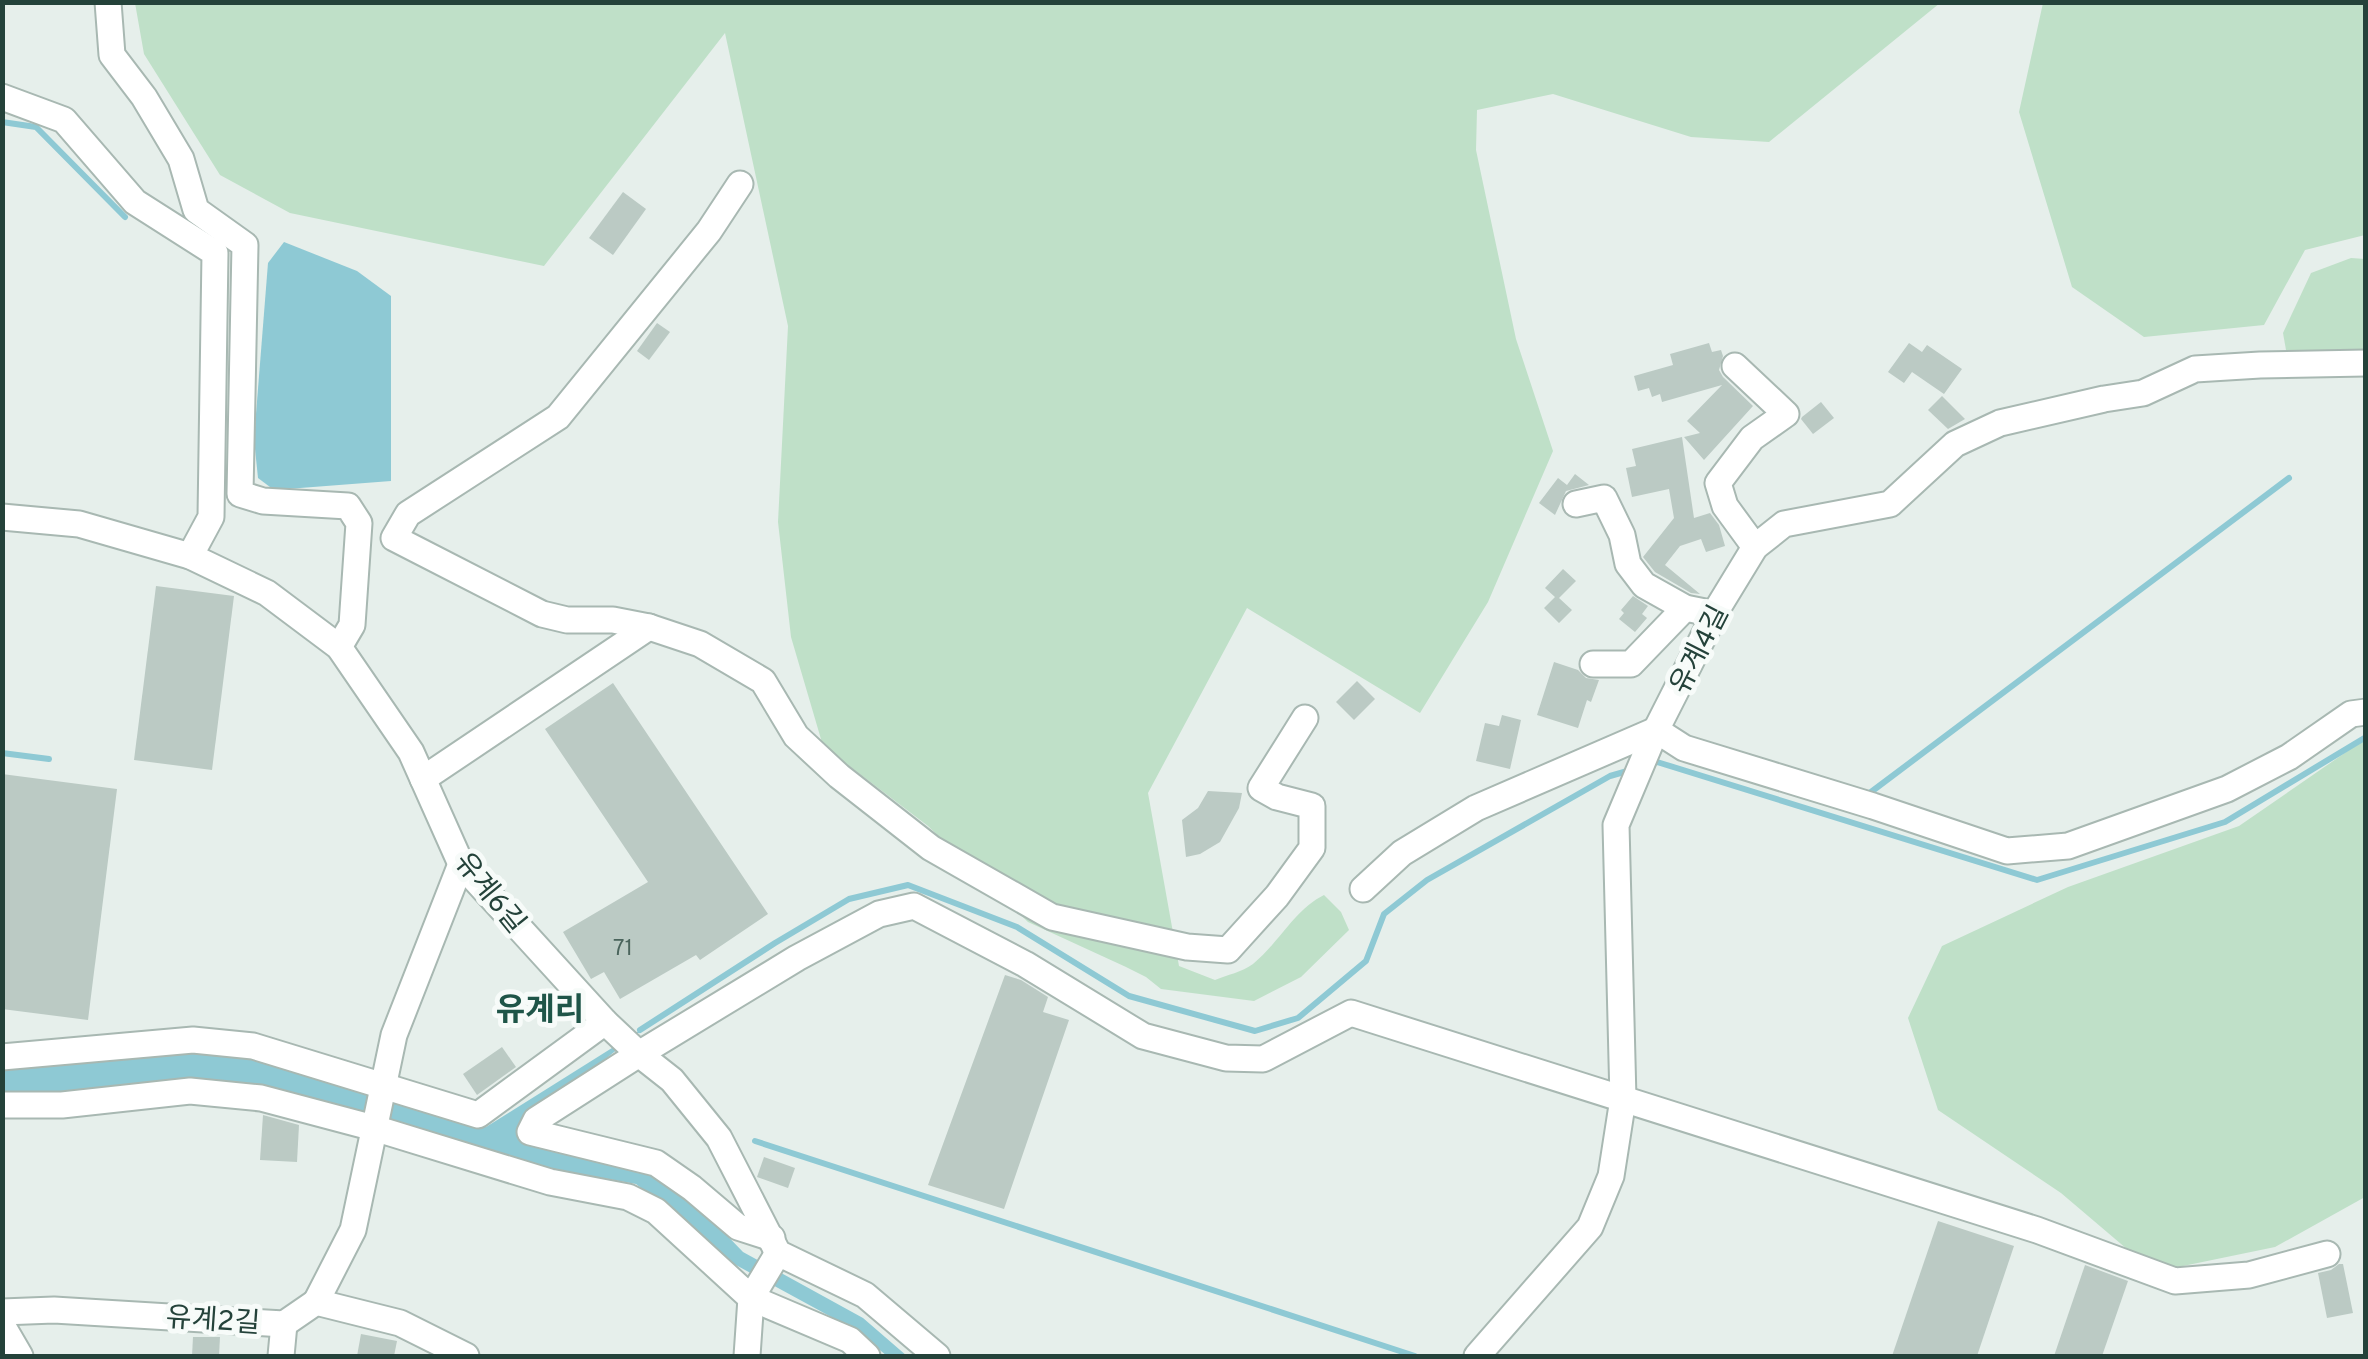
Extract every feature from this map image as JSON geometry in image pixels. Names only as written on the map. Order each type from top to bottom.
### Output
[{"type":"street","points":[[108,2],[112,55],[144,97],[181,159],[196,210],[246,245],[240,494],[262,500],[348,506],[360,523],[352,626],[339,647]]},
{"type":"street","points":[[2,97],[64,120],[134,202],[216,253],[210,517],[190,556]]},
{"type":"street","points":[[740,184],[709,232],[558,417],[408,514],[394,538],[542,614],[567,620],[613,620],[700,644],[763,681],[796,736],[839,776],[931,848],[1052,917],[1187,947],[1228,950],[1312,848],[1312,806],[1277,798],[1261,788],[1305,718]]},
{"type":"street","name":"유계4길","points":[[1477,1356],[1590,1227],[1611,1176],[1623,1099],[1616,824],[1656,730],[1715,614],[1755,547],[1784,524],[1890,504],[1955,444],[2000,423],[2143,392],[2194,369],[2366,363]]},
{"type":"street","points":[[1735,366],[1786,414],[1752,438],[1718,483],[1725,506],[1755,547]]},
{"type":"street","points":[[1576,504],[1604,498],[1622,535],[1628,564],[1644,585],[1685,608],[1715,614]]},
{"type":"street","name":"유계6길","points":[[2,517],[79,524],[190,556],[267,593],[339,647],[411,752],[461,864],[605,1022],[672,1080],[719,1138],[775,1246]]},
{"type":"street","points":[[1594,664],[1631,664],[1685,608]]},
{"type":"street","points":[[423,779],[649,627]]},
{"type":"street","points":[[1363,889],[1402,852],[1476,808],[1656,730],[1684,748],[2006,850],[2068,846],[2227,789],[2289,757],[2351,714],[2366,712]]},
{"type":"street","points":[[461,864],[394,1034],[354,1230],[316,1302],[400,1323],[466,1356]]},
{"type":"street","points":[[936,1356],[866,1295],[738,1227],[656,1163],[530,1132],[536,1120],[797,958],[880,914],[914,906],[1026,964],[1143,1036],[1226,1058],[1263,1059],[1351,1013],[2037,1230],[2175,1282],[2249,1275],[2327,1254]]},
{"type":"street","points":[[2,1057],[192,1040],[253,1046],[478,1115],[605,1022]]},
{"type":"street","points":[[2,1105],[62,1105],[190,1091],[261,1098],[550,1182],[628,1196],[656,1212],[751,1298],[850,1340],[867,1356]]},
{"type":"street","points":[[747,1356],[751,1298],[775,1246]]},
{"type":"street","name":"유계2길","points":[[2,1312],[54,1310],[284,1324],[316,1302]]},
{"type":"street","points":[[2,1324],[20,1356]]},
{"type":"street","points":[[281,1356],[284,1324]]},
{"type":"green space","points":[[135,3],[1940,3],[1769,142],[1691,137],[1553,94],[1477,110],[1476,150],[1516,339],[1553,451],[1488,602],[1420,713],[1247,608],[1148,793],[1179,966],[1215,980],[1253,964],[1304,909],[1324,895],[1341,912],[1349,930],[1301,977],[1254,1001],[1161,989],[1146,977],[1028,922],[928,826],[823,746],[791,637],[778,522],[788,326],[725,33],[544,266],[290,213],[220,175],[144,54]]},
{"type":"green space","points":[[2043,3],[2365,3],[2365,235],[2305,250],[2264,325],[2144,337],[2072,287],[2019,112]]},
{"type":"green space","points":[[2351,258],[2365,259],[2365,352],[2286,350],[2283,333],[2311,273]]},
{"type":"green space","points":[[2365,739],[2365,1197],[2275,1247],[2154,1272],[2061,1193],[1938,1110],[1908,1018],[1942,946],[2068,887],[2239,826]]},
{"type":"water","points":[[284,242],[357,271],[391,296],[391,481],[274,490],[258,478],[254,439],[268,263]]},
{"type":"water","points":[[647,1026],[517,1129],[523,1138],[646,1168],[687,1194],[743,1252],[863,1318],[907,1356],[887,1356],[857,1331],[723,1258],[636,1184],[541,1167],[358,1111],[258,1087],[190,1079],[63,1091],[3,1091],[2,1068],[195,1051],[257,1058],[486,1127]]},
{"type":"building","points":[[623,192],[646,209],[613,255],[589,238]]},
{"type":"building","points":[[657,323],[670,332],[649,360],[637,351]]},
{"type":"building","points":[[1709,343],[1712,352],[1721,350],[1719,370],[1723,377],[1753,406],[1704,460],[1684,437],[1700,433],[1687,421],[1722,385],[1662,402],[1660,394],[1652,397],[1649,388],[1638,391],[1634,376],[1673,365],[1670,354]]},
{"type":"building","points":[[1909,343],[1922,352],[1927,345],[1962,369],[1944,394],[1912,372],[1904,383],[1888,372]]},
{"type":"building","points":[[1942,396],[1965,419],[1948,429],[1928,410]]},
{"type":"building","points":[[1821,402],[1834,418],[1813,434],[1801,419]]},
{"type":"building","points":[[1682,437],[1694,518],[1710,513],[1719,525],[1725,546],[1706,552],[1701,539],[1680,546],[1665,565],[1700,594],[1691,593],[1655,572],[1643,557],[1674,518],[1669,489],[1632,497],[1626,468],[1636,466],[1632,449]]},
{"type":"building","points":[[1575,474],[1589,485],[1566,491],[1555,515],[1539,503],[1558,478],[1567,485]]},
{"type":"building","points":[[1563,569],[1576,581],[1559,598],[1572,610],[1559,623],[1544,608],[1555,597],[1545,588]]},
{"type":"building","points":[[156,586],[234,596],[212,770],[134,760]]},
{"type":"building","points":[[1633,596],[1648,606],[1642,614],[1647,618],[1635,632],[1619,619]]},
{"type":"building","points":[[1554,662],[1599,680],[1578,728],[1537,715]]},
{"type":"building","points":[[1357,681],[1375,699],[1354,720],[1336,702]]},
{"type":"building","points":[[613,683],[768,914],[700,960],[696,955],[620,999],[604,972],[591,979],[563,932],[648,882],[545,729]]},
{"type":"building","points":[[1502,715],[1521,720],[1510,769],[1476,761],[1485,723],[1499,726]]},
{"type":"building","points":[[2,774],[117,789],[88,1020],[2,1009]]},
{"type":"building","points":[[1208,791],[1242,793],[1239,808],[1220,842],[1186,857],[1182,820],[1198,808]]},
{"type":"building","points":[[1005,975],[1048,997],[1043,1012],[1069,1020],[1004,1209],[928,1185]]},
{"type":"building","points":[[502,1047],[516,1067],[477,1095],[463,1074]]},
{"type":"building","points":[[263,1115],[299,1125],[297,1162],[260,1160]]},
{"type":"building","points":[[764,1157],[795,1168],[788,1188],[757,1177]]},
{"type":"building","points":[[1938,1221],[2014,1246],[1977,1356],[1892,1356]]},
{"type":"building","points":[[2343,1264],[2353,1313],[2327,1318],[2318,1273]]},
{"type":"building","points":[[2085,1265],[2128,1281],[2102,1356],[2054,1356]]},
{"type":"building","points":[[361,1334],[397,1341],[394,1356],[357,1356]]},
{"type":"building","points":[[193,1337],[220,1337],[219,1356],[192,1356]]},
{"type":"waterway","points":[[2,122],[36,127],[125,217]]},
{"type":"waterway","points":[[1871,792],[2289,478]]},
{"type":"waterway","points":[[1648,765],[1657,762],[2037,880],[2225,822],[2366,737]]},
{"type":"waterway","points":[[2,753],[49,759]]},
{"type":"waterway","points":[[640,1030],[849,899],[908,885],[1017,927],[1129,996],[1255,1031],[1298,1018],[1366,961],[1384,914],[1427,880],[1610,776],[1631,770]]},
{"type":"waterway","points":[[755,1141],[1415,1356]]},
{"type":"district","name":"유계리","points":[[540,1009]]}]
